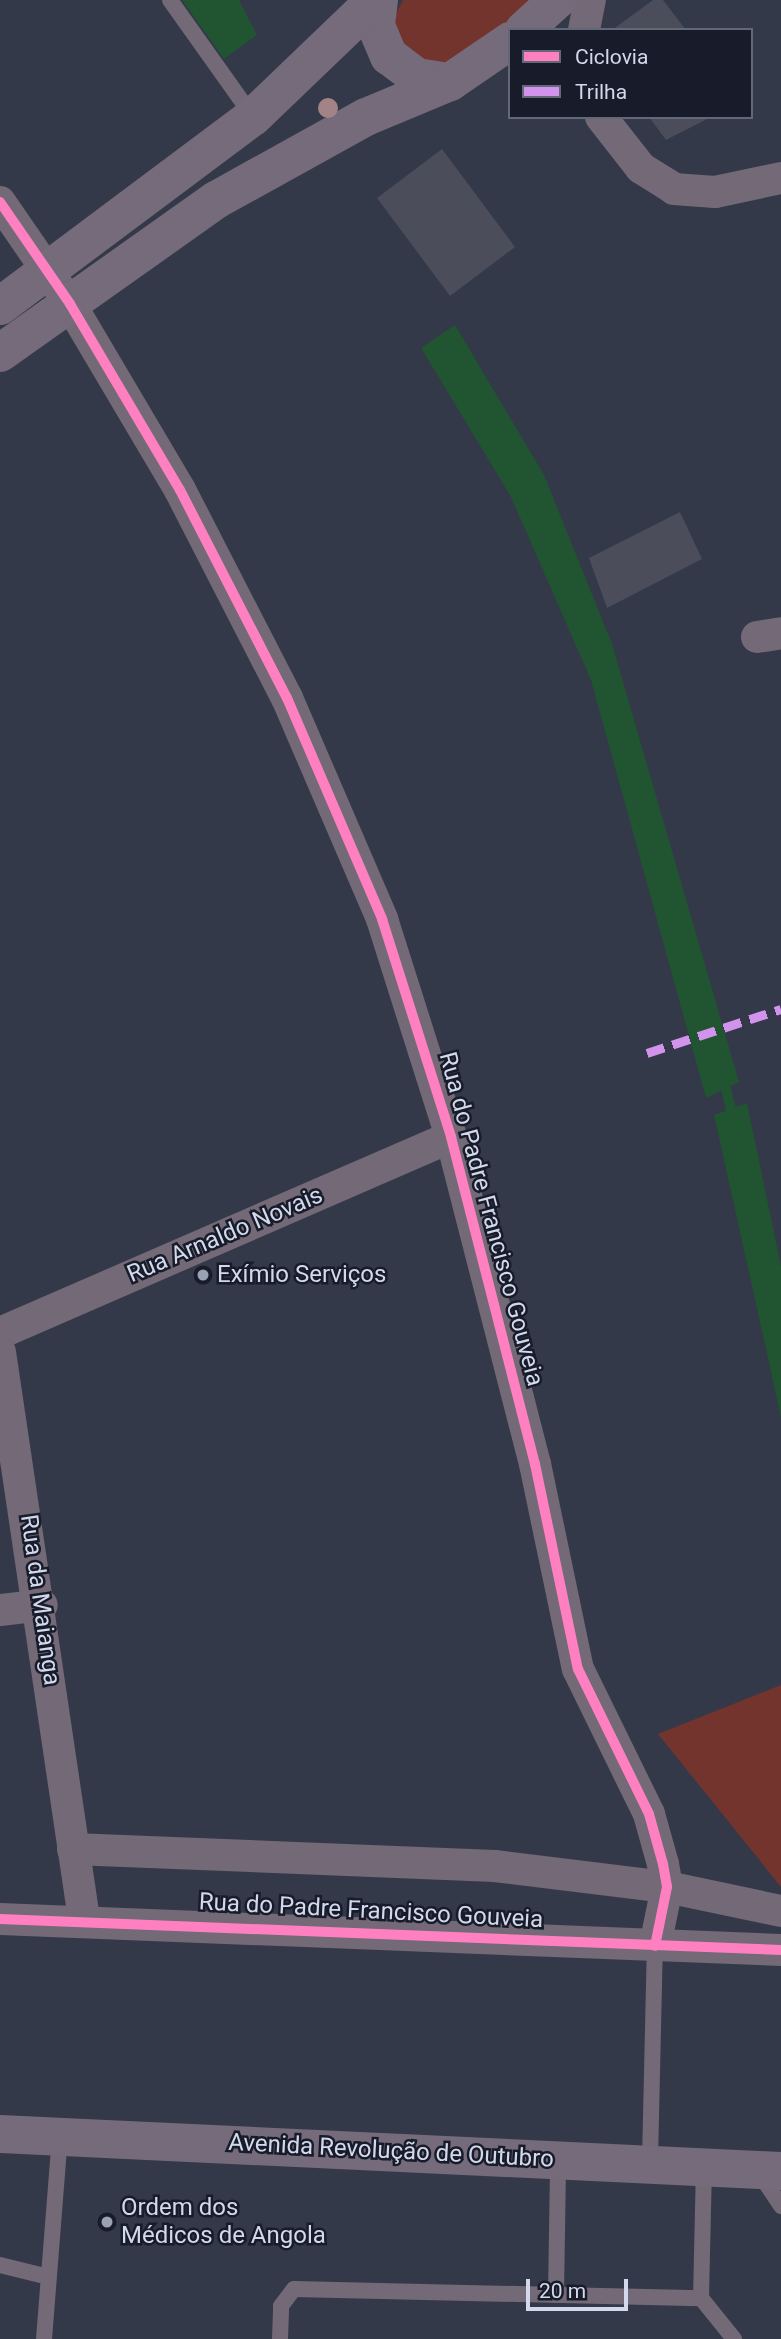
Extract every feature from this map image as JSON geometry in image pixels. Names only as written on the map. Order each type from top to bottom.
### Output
[{"type":"street","points":[[0,306],[253,117],[377,0]]},
{"type":"street","points":[[377,0],[376,26],[389,57],[417,76],[450,82]]},
{"type":"street","points":[[526,28],[557,0]]},
{"type":"street","points":[[584,28],[590,0]]},
{"type":"street","points":[[0,353],[216,200],[366,117],[450,82],[508,42]]},
{"type":"street","points":[[603,119],[641,169],[674,189],[715,192],[781,178]]},
{"type":"street","name":"Rua do Padre Francisco Gouveia","points":[[0,202],[69,304],[180,490],[287,698],[382,919],[451,1137],[535,1464],[578,1669],[649,1814],[667,1887],[655,1946]]},
{"type":"street","name":"Rua Arnaldo Novais","points":[[0,1333],[451,1137]]},
{"type":"street","name":"Rua da Maianga","points":[[0,1352],[42,1605],[73,1849]]},
{"type":"street","points":[[0,1609],[42,1605]]},
{"type":"street","points":[[0,1919],[84,1919],[73,1849]]},
{"type":"street","name":"Rua do Padre Francisco Gouveia","points":[[73,1849],[495,1866],[667,1887],[781,1911]]},
{"type":"street","name":"Rua do Padre Francisco Gouveia","points":[[84,1919],[781,1950]]},
{"type":"street","name":"Avenida Revolução de Outubro","points":[[0,2134],[558,2160],[650,2161],[769,2170]]},
{"type":"lane","points":[[170,0],[253,117]]},
{"type":"lane","points":[[650,2161],[655,1946]]},
{"type":"lane","points":[[44,2339],[60,2136]]},
{"type":"lane","points":[[556,2295],[558,2160]]},
{"type":"lane","points":[[704,2167],[701,2298],[734,2339]]},
{"type":"lane","points":[[769,2170],[781,2206]]},
{"type":"lane","points":[[0,2265],[49,2277]]},
{"type":"lane","points":[[280,2339],[281,2306],[294,2289],[701,2298]]},
{"type":"shaded area","points":[[182,0],[239,0],[257,35],[224,59]]},
{"type":"shaded area","points":[[403,0],[546,0],[465,57],[430,67],[415,64],[392,21]]},
{"type":"shaded area","points":[[455,325],[544,475],[612,644],[739,1082],[706,1098],[591,680],[511,497],[421,348]]},
{"type":"shaded area","points":[[747,1103],[781,1266],[781,1417],[714,1115]]},
{"type":"shaded area","points":[[781,1685],[781,1887],[658,1734]]},
{"type":"building","points":[[653,0],[663,0],[684,28],[615,28]]},
{"type":"building","points":[[650,119],[707,119],[666,140]]},
{"type":"building","points":[[442,149],[515,247],[450,296],[377,198]]},
{"type":"building","points":[[680,512],[702,559],[607,608],[589,558]]},
{"type":"waterway","points":[[723,1076],[734,1122]]},
{"type":"marked path","points":[[647,1053],[781,1009]]},
{"type":"cycle path","points":[[0,202],[70,304],[180,490],[287,698],[382,919],[451,1137],[535,1464],[578,1669],[649,1814],[663,1864],[667,1887],[655,1946]]},
{"type":"cycle path","points":[[0,1919],[781,1950]]},
{"type":"place","name":"Exímio Serviços","points":[[203,1275]]},
{"type":"place","name":"Ordem dos Médicos de Angola","points":[[107,2222]]}]
